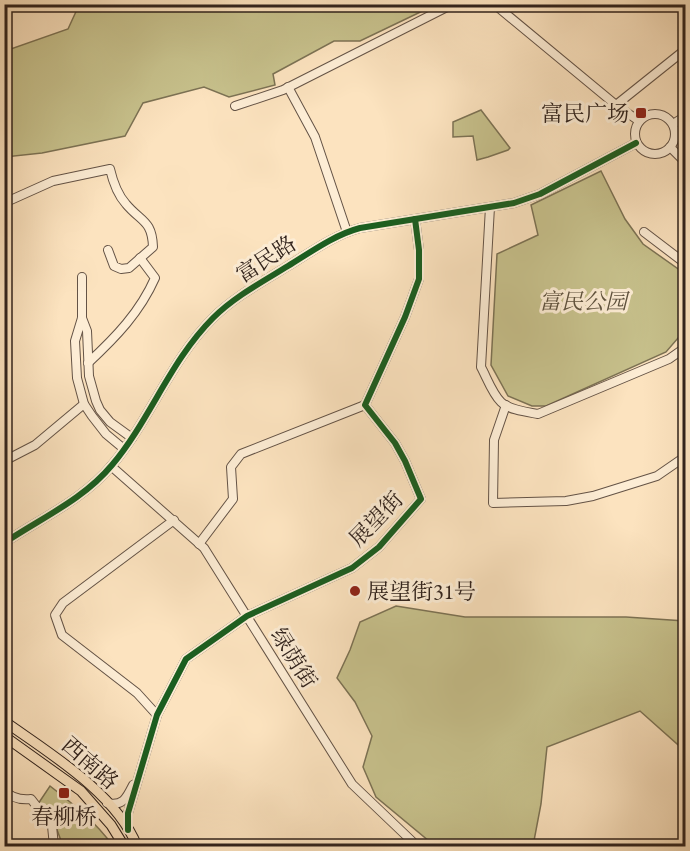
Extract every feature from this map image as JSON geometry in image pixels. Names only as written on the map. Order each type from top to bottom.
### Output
[{"type":"main road","name":"西南路","points":[[4,721],[89,783],[121,818],[137,846]]},
{"type":"main road","name":"西南路","points":[[4,736],[81,791],[111,825],[124,846]]},
{"type":"street","points":[[235,106],[288,87],[453,4]]},
{"type":"street","points":[[494,4],[616,105],[639,121]]},
{"type":"street","points":[[616,105],[686,49]]},
{"type":"street","points":[[288,87],[315,137],[347,232]]},
{"type":"street","points":[[655,113],[667,117],[673,124],[675,135],[670,147],[658,154],[652,154],[640,148],[636,143],[634,132],[639,121],[655,113]]},
{"type":"street","points":[[673,124],[686,116]]},
{"type":"street","name":"富民路","points":[[4,543],[77,498],[111,466],[132,438],[180,358],[212,319],[227,305],[323,244],[360,228],[514,203],[540,194],[636,143]]},
{"type":"street","points":[[670,147],[686,163]]},
{"type":"street","points":[[4,203],[53,181],[110,169],[115,187],[126,204],[149,225],[153,236],[153,247],[129,268],[121,269],[114,266],[108,250]]},
{"type":"street","points":[[490,207],[481,367],[501,402],[515,409],[538,414],[669,359],[686,347]]},
{"type":"street","points":[[199,544],[233,499],[231,467],[241,454],[365,405],[405,317],[419,279],[419,250],[415,219]]},
{"type":"street","points":[[644,232],[686,264]]},
{"type":"street","points":[[88,363],[113,339],[146,297],[155,278],[140,258]]},
{"type":"street","points":[[82,277],[81,318],[75,341],[77,378],[84,404],[106,434],[124,449]]},
{"type":"street","points":[[81,318],[87,331],[89,376],[96,401],[110,422],[132,438]]},
{"type":"street","points":[[4,461],[35,445],[84,404]]},
{"type":"street","name":"展望街","points":[[128,830],[128,813],[157,715],[186,659],[247,616],[352,568],[379,547],[421,499],[395,442],[365,405]]},
{"type":"street","points":[[506,405],[494,440],[493,503],[566,501],[593,496],[657,476],[686,456]]},
{"type":"street","name":"绿荫街","points":[[111,466],[204,548],[352,784],[417,846]]},
{"type":"street","points":[[157,715],[137,693],[63,635],[56,615],[63,603],[174,520]]},
{"type":"street","points":[[106,802],[115,805],[120,803],[131,789],[141,767]]},
{"type":"street","points":[[4,790],[20,800],[31,799],[52,826],[54,846]]},
{"type":"green space","points":[[79,4],[435,5],[360,41],[334,41],[273,74],[275,85],[229,97],[204,87],[143,103],[125,136],[42,153],[5,157],[5,51],[68,29]]},
{"type":"green space","points":[[481,110],[510,148],[477,160],[473,136],[453,137],[453,122]]},
{"type":"green space","name":"富民公园","points":[[601,171],[625,219],[643,244],[681,271],[685,279],[685,330],[666,352],[546,406],[532,406],[508,396],[491,365],[497,254],[538,235],[531,205]]},
{"type":"green space","points":[[396,606],[465,617],[626,617],[685,621],[685,751],[640,711],[547,747],[541,804],[533,846],[435,846],[376,797],[363,767],[372,736],[355,702],[337,678],[360,622]]},
{"type":"green space","points":[[50,786],[92,821],[113,846],[63,846],[53,819],[38,804]]},
{"type":"cycle path","points":[[4,543],[61,508],[101,477],[138,429],[184,353],[198,335],[221,310],[258,284],[323,244],[350,231],[514,203],[540,194],[636,143]]},
{"type":"cycle path","points":[[128,830],[128,813],[157,715],[186,659],[247,616],[352,568],[379,547],[421,499],[395,443],[365,405],[405,317],[419,279],[419,250],[415,219]]},
{"type":"place","name":"富民广场","points":[[641,113]]},
{"type":"place","name":"展望街31号","points":[[355,591]]},
{"type":"place","name":"春柳桥","points":[[64,793]]}]
